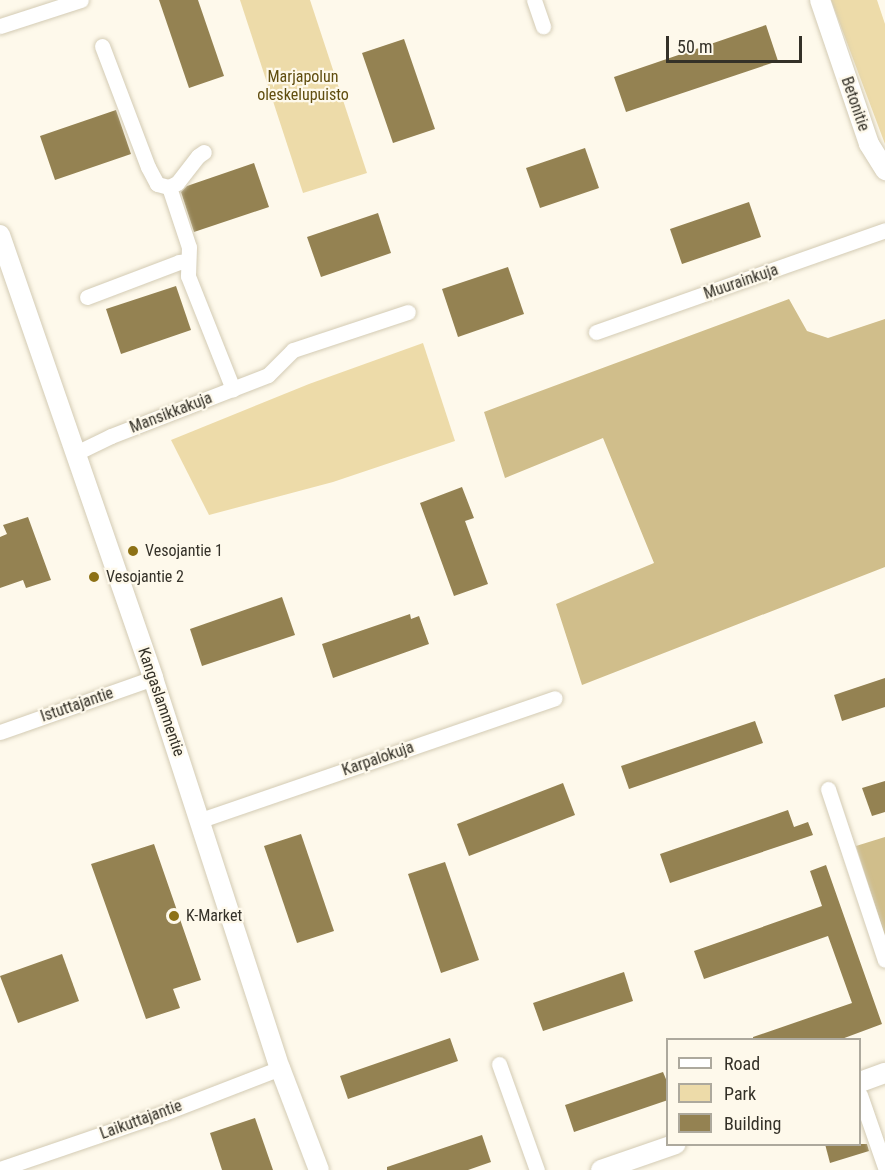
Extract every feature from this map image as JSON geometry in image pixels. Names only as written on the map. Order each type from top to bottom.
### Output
[{"type":"street","points":[[0,26],[81,0]]},
{"type":"street","points":[[534,0],[543,26]]},
{"type":"street","name":"Betonitie","points":[[820,0],[869,144],[885,170]]},
{"type":"street","points":[[102,46],[152,178],[157,184],[169,187],[177,183],[198,156],[204,152]]},
{"type":"street","points":[[169,187],[189,247],[188,276],[233,389]]},
{"type":"street","name":"Muurainkuja","points":[[597,333],[878,235],[885,230]]},
{"type":"street","name":"Kangaslammentie","points":[[0,235],[201,820],[280,1068],[319,1170]]},
{"type":"street","points":[[87,297],[179,262],[188,261]]},
{"type":"street","name":"Mansikkakuja","points":[[76,453],[111,436],[268,375],[293,350],[408,312]]},
{"type":"street","name":"Istuttajantie","points":[[0,732],[153,678]]},
{"type":"street","name":"Karpalokuja","points":[[201,820],[555,698]]},
{"type":"street","points":[[828,789],[885,960]]},
{"type":"street","points":[[499,1064],[537,1170]]},
{"type":"street","name":"Laikuttajantie","points":[[0,1169],[164,1113],[280,1068]]},
{"type":"street","points":[[861,1082],[885,1073]]},
{"type":"street","points":[[861,1098],[885,1167]]},
{"type":"street","points":[[601,1170],[636,1164],[672,1146]]},
{"type":"green space","name":"Marjapolun oleskelupuisto","points":[[240,0],[310,0],[367,173],[303,193]]},
{"type":"green space","points":[[831,0],[877,0],[885,24],[885,144]]},
{"type":"green space","points":[[423,343],[455,441],[333,482],[209,515],[171,440],[309,384]]},
{"type":"shaded area","points":[[789,299],[807,331],[828,338],[885,319],[885,567],[582,685],[556,604],[654,563],[603,438],[505,478],[484,412]]},
{"type":"shaded area","points":[[885,837],[885,937],[856,846]]},
{"type":"building","points":[[159,0],[198,0],[224,76],[189,88]]},
{"type":"building","points":[[766,25],[778,61],[626,112],[614,77]]},
{"type":"building","points":[[404,39],[435,129],[393,143],[362,53]]},
{"type":"building","points":[[116,110],[131,154],[55,180],[40,136]]},
{"type":"building","points":[[585,148],[599,188],[540,208],[526,168]]},
{"type":"building","points":[[254,163],[269,207],[194,232],[181,192],[187,186]]},
{"type":"building","points":[[749,202],[761,237],[682,264],[670,229]]},
{"type":"building","points":[[378,213],[391,253],[321,277],[307,237]]},
{"type":"building","points":[[508,267],[524,314],[458,337],[442,289]]},
{"type":"building","points":[[176,286],[191,330],[121,354],[106,309]]},
{"type":"building","points":[[462,487],[474,518],[465,521],[488,584],[454,596],[420,503]]},
{"type":"building","points":[[28,517],[51,580],[26,588],[23,580],[0,588],[0,537],[7,534],[3,525]]},
{"type":"building","points":[[282,597],[295,635],[202,666],[190,629]]},
{"type":"building","points":[[410,614],[411,619],[419,616],[429,644],[333,678],[322,644]]},
{"type":"building","points":[[885,678],[885,707],[842,721],[834,695]]},
{"type":"building","points":[[755,721],[763,743],[629,789],[621,766]]},
{"type":"building","points":[[885,781],[885,812],[872,816],[862,788]]},
{"type":"building","points":[[563,783],[575,815],[469,856],[457,824]]},
{"type":"building","points":[[788,810],[794,827],[808,822],[813,835],[670,883],[660,854]]},
{"type":"building","points":[[301,834],[334,931],[297,943],[264,846]]},
{"type":"building","points":[[154,844],[201,980],[173,989],[180,1008],[146,1019],[91,864]]},
{"type":"building","points":[[445,862],[479,960],[441,973],[408,874]]},
{"type":"building","points":[[826,865],[882,1024],[844,1038],[753,1038],[852,1003],[828,936],[704,979],[694,951],[822,906],[810,871]]},
{"type":"building","points":[[62,954],[79,1001],[18,1023],[0,976]]},
{"type":"building","points":[[624,972],[633,1001],[543,1031],[533,1003]]},
{"type":"building","points":[[450,1038],[458,1061],[348,1099],[340,1076]]},
{"type":"building","points":[[663,1072],[666,1079],[666,1101],[574,1132],[565,1105]]},
{"type":"building","points":[[255,1118],[273,1170],[222,1170],[210,1133]]},
{"type":"building","points":[[482,1135],[491,1162],[468,1170],[387,1170],[387,1167]]},
{"type":"building","points":[[867,1144],[869,1151],[830,1163],[826,1146]]},
{"type":"place","name":"Vesojantie 1","points":[[133,551]]},
{"type":"place","name":"Vesojantie 2","points":[[94,577]]},
{"type":"place","name":"K-Market","points":[[174,916]]}]
